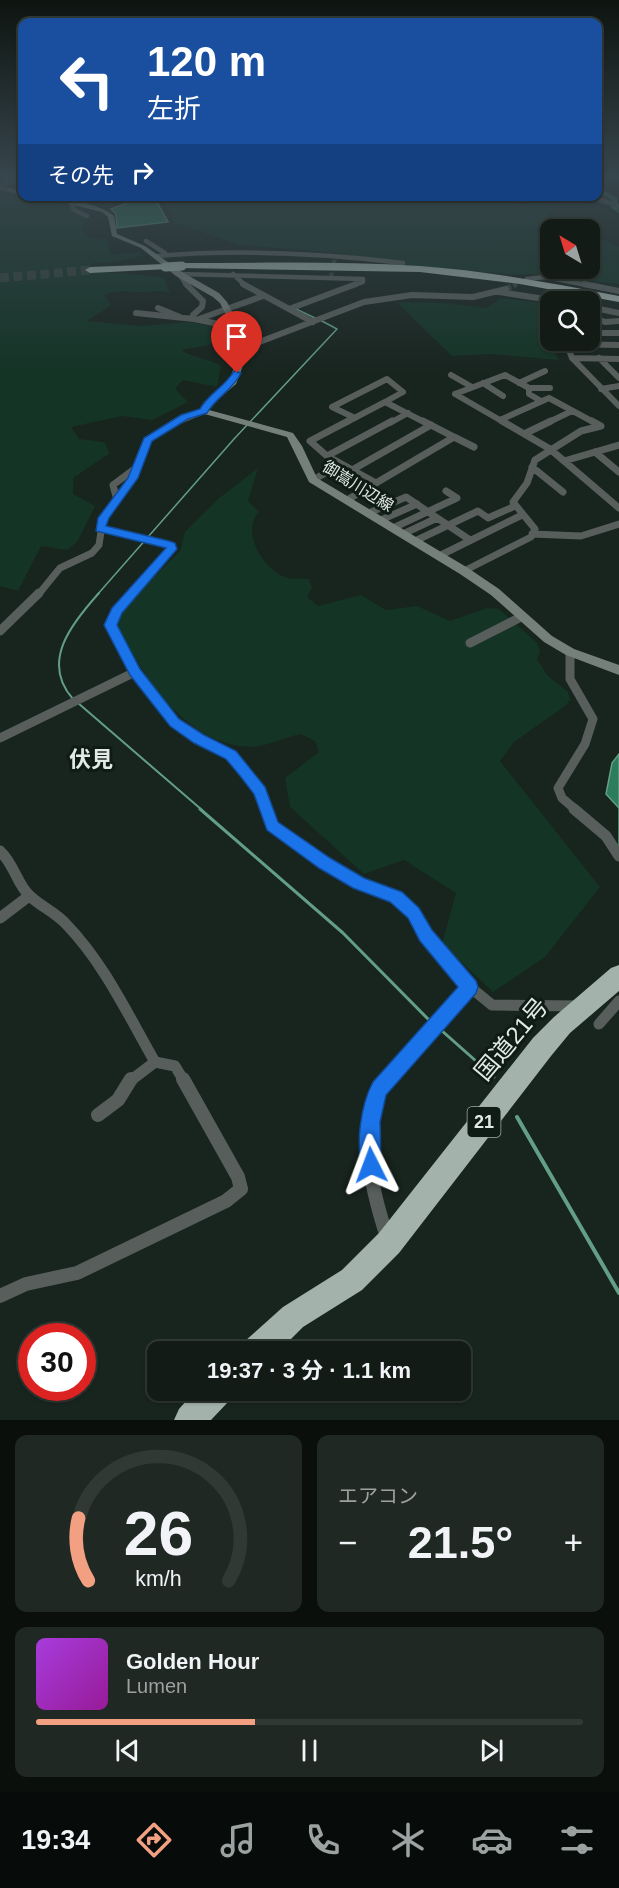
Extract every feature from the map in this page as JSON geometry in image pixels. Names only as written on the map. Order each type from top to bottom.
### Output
[{"type":"highway","points":[[90,270],[165,267],[180,270],[204,266],[283,265],[422,270],[508,279],[619,299]]},
{"type":"highway","points":[[204,266],[392,274],[510,288],[619,306]]},
{"type":"highway","name":"国道21号","points":[[268,1341],[293,1317],[352,1280],[389,1243],[542,1047],[591,1015],[619,976]]},
{"type":"highway","points":[[190,1420],[208,1401]]},
{"type":"main road","points":[[132,242],[161,255],[216,295],[238,328],[246,347],[232,384],[207,404],[204,411]]},
{"type":"main road","name":"御嵩川辺線","points":[[204,411],[290,435],[298,445],[305,471],[313,480],[464,571],[495,592],[548,639],[570,652],[619,670]]},
{"type":"street","points":[[147,242],[161,255],[217,251],[336,256],[403,263]]},
{"type":"street","points":[[196,319],[193,315],[202,307],[202,301],[186,285],[180,270],[363,279],[363,282],[289,309]]},
{"type":"street","points":[[233,274],[242,284],[313,322]]},
{"type":"street","points":[[526,279],[545,277],[619,291]]},
{"type":"street","points":[[579,284],[619,286]]},
{"type":"street","points":[[246,347],[353,305],[378,299],[412,295],[474,297],[506,290]]},
{"type":"street","points":[[499,292],[540,298]]},
{"type":"street","points":[[196,319],[263,296]]},
{"type":"street","points":[[158,308],[183,319]]},
{"type":"street","points":[[600,309],[619,313]]},
{"type":"street","points":[[136,313],[196,319],[238,328]]},
{"type":"street","points":[[600,320],[617,333]]},
{"type":"street","points":[[605,322],[619,321]]},
{"type":"street","points":[[600,333],[617,333]]},
{"type":"street","points":[[600,344],[619,345]]},
{"type":"street","points":[[569,351],[572,358],[619,406]]},
{"type":"street","points":[[572,358],[619,359]]},
{"type":"street","points":[[599,358],[619,378]]},
{"type":"street","points":[[519,383],[545,371]]},
{"type":"street","points":[[451,375],[472,387]]},
{"type":"street","points":[[550,388],[529,388],[505,375],[455,394],[550,449],[619,508]]},
{"type":"street","points":[[355,418],[332,407],[387,379],[403,392],[355,418],[310,441],[327,456],[376,483]]},
{"type":"street","points":[[483,383],[503,396]]},
{"type":"street","points":[[601,389],[619,386]]},
{"type":"street","points":[[529,388],[529,394],[541,401]]},
{"type":"street","points":[[500,420],[549,398],[600,428],[581,431],[535,460],[527,483],[513,502],[535,529],[532,534]]},
{"type":"street","points":[[385,402],[474,447]]},
{"type":"street","points":[[0,631],[36,597],[60,568],[93,553],[99,545],[100,528],[104,518],[133,478],[147,440],[184,417],[204,411]]},
{"type":"street","points":[[524,434],[572,411]]},
{"type":"street","points":[[327,456],[408,413]]},
{"type":"street","points":[[352,470],[430,425]]},
{"type":"street","points":[[347,500],[454,437]]},
{"type":"street","points":[[564,460],[619,445]]},
{"type":"street","points":[[595,452],[619,472]]},
{"type":"street","points":[[313,480],[341,464]]},
{"type":"street","points":[[117,500],[113,485],[137,467]]},
{"type":"street","points":[[532,467],[563,492]]},
{"type":"street","points":[[398,531],[428,512],[457,498],[446,491]]},
{"type":"street","points":[[369,513],[406,497],[470,540]]},
{"type":"street","points":[[381,520],[417,504]]},
{"type":"street","points":[[415,541],[478,511],[488,518],[515,506]]},
{"type":"street","points":[[439,556],[522,515]]},
{"type":"street","points":[[398,531],[437,518]]},
{"type":"street","points":[[464,571],[532,534],[581,536],[619,524]]},
{"type":"street","points":[[100,528],[171,545],[171,549],[117,611],[111,625],[135,672],[175,722],[199,739],[231,755],[260,791],[272,826],[307,853],[358,883],[396,897],[413,913],[426,936],[470,987],[492,1005],[591,1015],[619,1001]]},
{"type":"street","points":[[470,643],[521,617]]},
{"type":"street","points":[[570,652],[570,679],[593,719],[585,744],[558,788],[562,798],[606,836],[619,856]]},
{"type":"street","points":[[0,738],[135,672]]},
{"type":"street","points":[[0,851],[11,861],[29,896],[41,900],[79,938],[155,1062]]},
{"type":"street","points":[[0,918],[29,896]]},
{"type":"street","points":[[389,1243],[373,1182],[370,1159],[370,1122],[374,1099],[379,1088],[470,987]]},
{"type":"street","points":[[0,1296],[26,1284],[77,1273],[226,1201],[241,1189],[238,1176],[175,1066],[155,1062],[132,1078],[128,1090],[112,1108],[98,1115]]},
{"type":"shaded area","points":[[0,242],[108,242],[111,255],[140,252],[141,256],[114,262],[92,263],[86,270],[163,277],[170,293],[118,291],[109,293],[104,295],[111,305],[87,321],[142,326],[189,322],[229,330],[235,340],[181,350],[221,366],[217,387],[183,380],[175,389],[188,402],[152,420],[122,416],[71,427],[79,439],[104,442],[110,453],[73,478],[73,494],[95,506],[77,542],[67,550],[41,546],[18,591],[0,586]]},
{"type":"shaded area","points":[[232,242],[540,242],[540,275],[396,265],[339,253],[240,245]]},
{"type":"shaded area","points":[[600,242],[608,242],[619,247],[619,284],[575,279],[600,279]]},
{"type":"shaded area","points":[[501,298],[540,303],[540,351],[553,351],[559,360],[492,354],[452,356],[396,302],[445,303],[487,308]]},
{"type":"shaded area","points":[[258,468],[248,501],[259,512],[252,529],[257,549],[262,558],[277,573],[288,578],[309,579],[312,588],[307,597],[318,606],[361,595],[386,610],[417,606],[450,621],[487,608],[499,609],[537,643],[540,651],[537,659],[548,676],[568,692],[570,700],[565,706],[514,742],[500,761],[600,887],[545,957],[493,992],[442,944],[456,893],[404,860],[364,874],[290,807],[285,778],[319,752],[315,741],[300,734],[251,747],[227,743],[206,734],[169,705],[140,666],[117,625],[126,605],[180,551],[185,532],[218,499]]},
{"type":"shaded area","points":[[619,754],[619,808],[606,794],[612,763]]},
{"type":"waterway","points":[[296,309],[315,318]]},
{"type":"waterway","points":[[97,595],[234,439],[337,329],[320,320]]},
{"type":"waterway","points":[[73,699],[59,671],[63,643],[79,617],[99,593]]},
{"type":"waterway","points":[[78,703],[202,810]]},
{"type":"waterway","points":[[200,809],[343,933],[429,1020]]},
{"type":"waterway","points":[[441,1030],[494,1077]]},
{"type":"waterway","points":[[517,1117],[619,1293]]},
{"type":"tunnel","points":[[331,277],[335,258]]},
{"type":"tunnel","points":[[0,278],[90,270]]},
{"type":"tunnel","points":[[513,286],[527,279]]},
{"type":"tunnel","points":[[506,289],[516,284]]},
{"type":"district","name":"伏見","points":[[91,759]]},
{"type":"route","points":[[237,373],[232,384],[207,404],[204,411],[184,417],[147,440],[133,478],[104,518],[100,528],[171,545],[171,549],[117,611],[111,625],[115,637],[135,672],[175,722],[199,739],[231,755],[246,773],[260,791],[272,826],[307,853],[358,883],[396,897],[413,913],[426,936],[470,987],[379,1088],[374,1099],[370,1122],[371,1165]]}]
